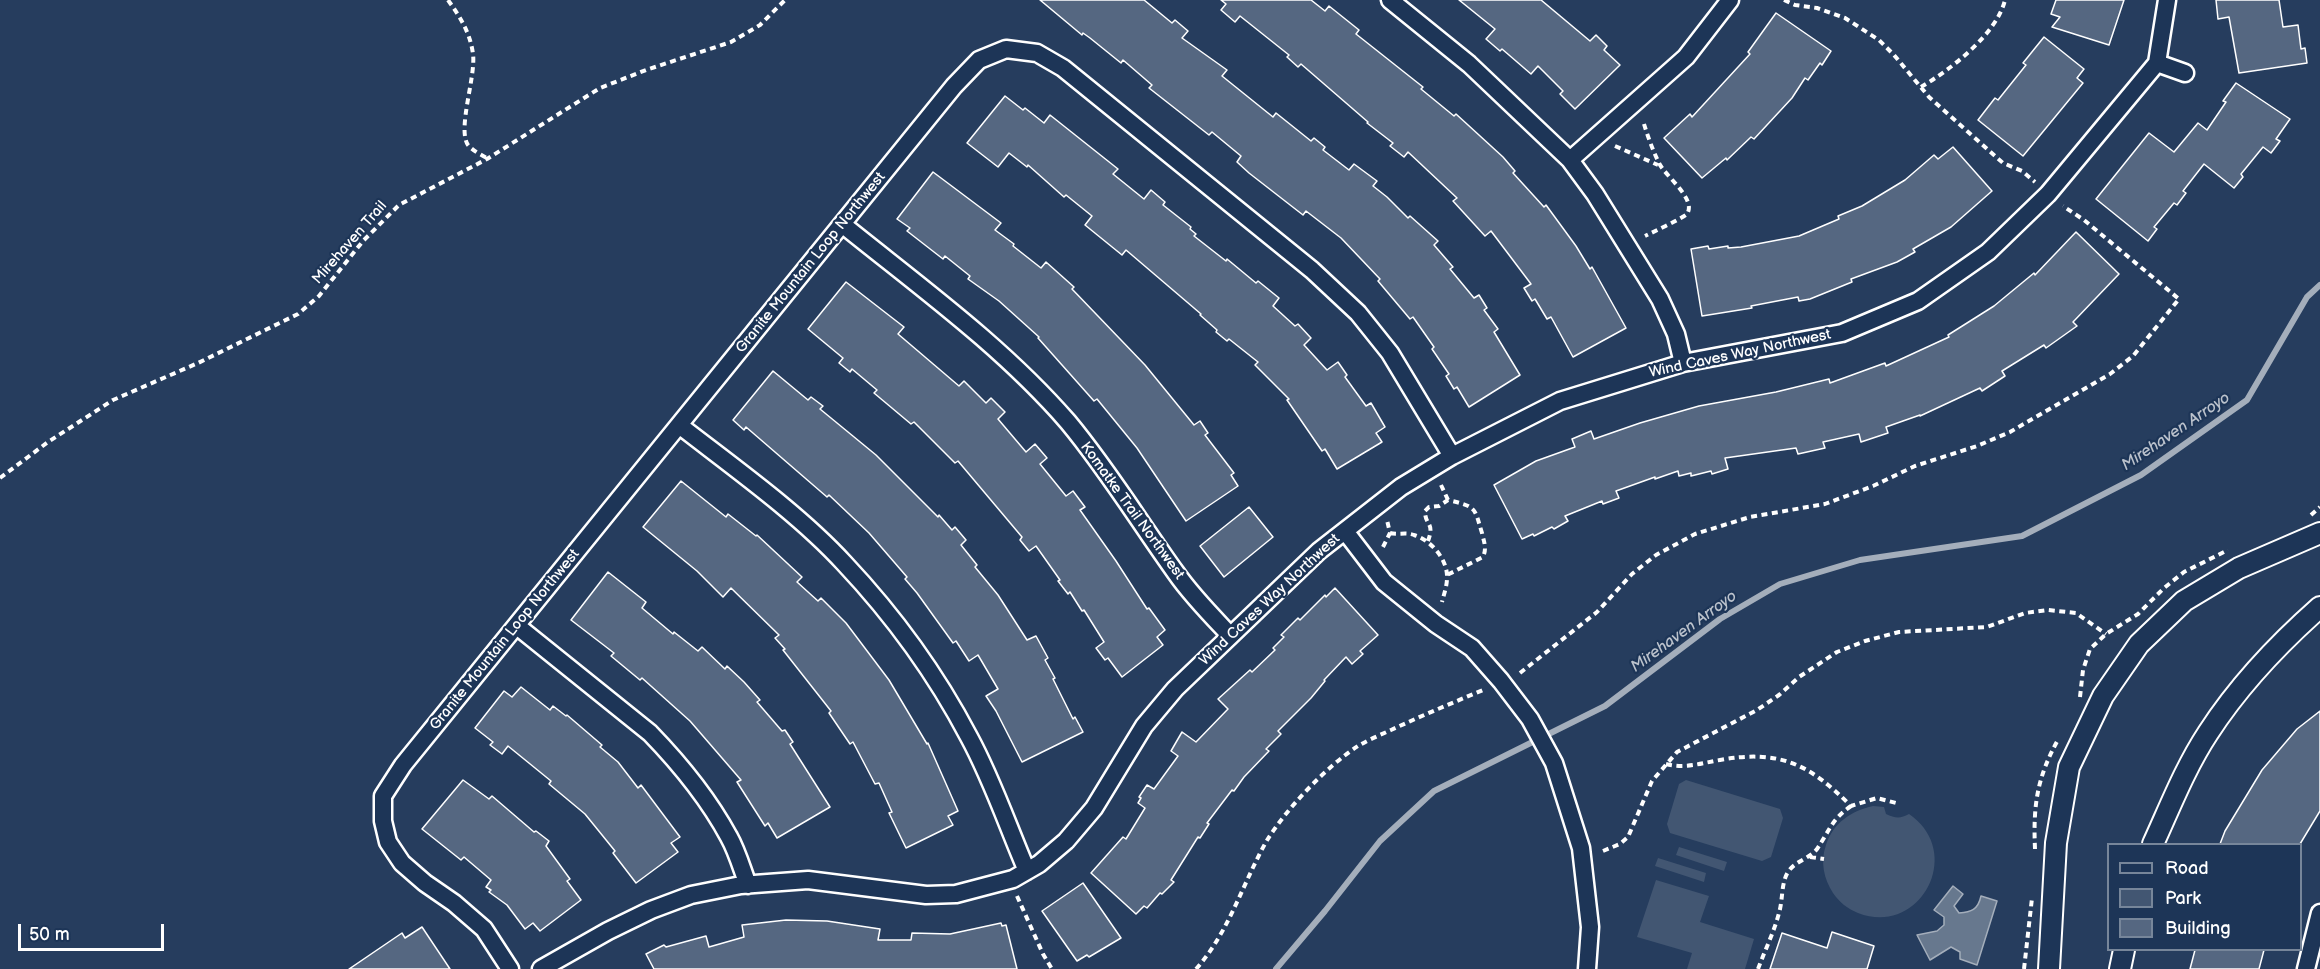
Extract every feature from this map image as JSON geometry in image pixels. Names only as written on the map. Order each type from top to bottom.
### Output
[{"type":"street","points":[[1390,0],[1469,64],[1570,160],[1595,194],[1660,299],[1676,334],[1683,363]]},
{"type":"street","points":[[1570,160],[1686,57],[1730,0]]},
{"type":"street","points":[[2167,0],[2157,63],[2185,73]]},
{"type":"street","name":"Granite Mountain Loop Northwest","points":[[510,969],[484,930],[454,903],[425,883],[402,863],[387,842],[383,796],[403,765],[954,86],[979,60],[1006,49],[1037,52],[1063,68],[1312,270],[1358,313],[1390,353],[1452,456]]},
{"type":"street","name":"Wind Caves Way Northwest","points":[[541,969],[651,910],[691,895],[748,885],[808,880],[926,895],[957,894],[1013,879],[1066,841],[1094,808],[1144,726],[1175,689],[1319,551],[1401,487],[1452,456],[1560,401],[1683,363],[1842,333],[1918,301],[1988,252],[2048,194],[2157,63]]},
{"type":"street","name":"Komatke Trail Northwest","points":[[842,224],[987,341],[1060,414],[1112,478],[1177,574],[1230,635]]},
{"type":"street","points":[[679,425],[811,531],[844,562],[900,628],[929,669],[970,738],[1027,871]]},
{"type":"street","points":[[1345,531],[1384,582],[1436,624],[1472,648],[1530,719],[1554,763],[1581,848],[1590,927],[1587,969]]},
{"type":"street","points":[[2049,969],[2056,843],[2069,767],[2103,696],[2139,644],[2184,601],[2239,568],[2320,533]]},
{"type":"street","points":[[2153,843],[2179,785],[2207,734],[2244,683],[2275,648],[2320,607]]},
{"type":"street","points":[[517,626],[650,733],[669,753],[698,788],[730,839],[748,885]]},
{"type":"street","points":[[2306,969],[2315,952],[2320,913]]},
{"type":"street","points":[[2120,969],[2124,951]]},
{"type":"path","points":[[448,0],[465,24],[473,55],[472,86],[464,120],[467,144],[487,159]]},
{"type":"path","name":"Mirehaven Trail","points":[[0,478],[48,442],[113,400],[198,363],[298,314],[319,296],[363,241],[399,205],[487,159],[600,88],[731,42],[760,25],[784,0]]},
{"type":"path","points":[[1784,0],[1845,18],[1879,40],[1929,97],[2003,163],[2022,171],[2035,182]]},
{"type":"path","points":[[1921,87],[1944,74],[1973,46],[1997,21],[2005,0]]},
{"type":"path","points":[[1644,124],[1660,166],[1687,199],[1689,206],[1687,214],[1645,236]]},
{"type":"path","points":[[1615,146],[1660,166]]},
{"type":"path","points":[[1520,673],[1597,612],[1632,574],[1695,534],[1750,516],[1825,504],[1874,486],[1915,466],[1977,446],[2010,432],[2073,396],[2133,356],[2179,299],[2084,219],[2064,206]]},
{"type":"path","points":[[1441,485],[1448,500]]},
{"type":"path","points":[[1428,541],[1431,526],[1425,517],[1425,511],[1429,507],[1439,506],[1448,500],[1467,505],[1479,516],[1486,550],[1484,557],[1477,562],[1465,564],[1447,575]]},
{"type":"path","points":[[1383,547],[1390,533],[1387,519]]},
{"type":"path","points":[[1390,533],[1412,534],[1428,541],[1445,567],[1447,575],[1442,602]]},
{"type":"path","points":[[1603,851],[1620,844],[1628,837],[1649,788],[1665,764],[1677,752],[1757,710],[1799,677],[1837,652],[1865,641],[1918,630],[1964,630],[1987,627],[2025,613],[2048,610],[2076,613],[2106,634]]},
{"type":"path","points":[[1196,969],[1212,951],[1229,922],[1248,874],[1268,839],[1287,813],[1316,782],[1359,745],[1483,690]]},
{"type":"path","points":[[1665,764],[1690,767],[1739,756],[1781,759],[1805,768],[1820,777],[1851,807]]},
{"type":"path","points":[[1758,969],[1780,909],[1788,872],[1817,849],[1830,825],[1851,807],[1877,798],[1896,803]]},
{"type":"path","points":[[1809,857],[1824,859]]},
{"type":"path","points":[[1017,896],[1052,969]]},
{"type":"green space","points":[[1686,780],[1780,809],[1783,818],[1771,857],[1762,861],[1670,833],[1667,824],[1679,784]]},
{"type":"green space","points":[[1873,806],[1884,807],[1886,814],[1895,817],[1909,814],[1925,830],[1934,849],[1934,868],[1928,887],[1917,902],[1900,913],[1881,917],[1858,913],[1841,902],[1830,888],[1823,864],[1824,851],[1829,837],[1838,824],[1857,811]]},
{"type":"green space","points":[[1679,847],[1727,862],[1724,871],[1676,855]]},
{"type":"green space","points":[[1658,858],[1706,873],[1704,882],[1655,866]]},
{"type":"green space","points":[[1656,880],[1709,896],[1700,922],[1754,939],[1745,969],[1687,969],[1692,953],[1637,937]]},
{"type":"shaded area","points":[[1953,886],[1963,894],[1954,906],[1959,913],[1973,909],[1981,896],[1997,901],[1977,965],[1960,959],[1960,952],[1951,947],[1930,960],[1917,935],[1937,931],[1944,925],[1944,917],[1934,910]]},
{"type":"building","points":[[1040,0],[1144,0],[1172,23],[1175,20],[1188,31],[1182,38],[1227,70],[1222,76],[1273,117],[1276,113],[1311,141],[1314,138],[1325,147],[1323,150],[1349,170],[1354,164],[1377,181],[1373,186],[1408,218],[1410,216],[1438,241],[1434,245],[1453,267],[1450,269],[1474,298],[1479,295],[1487,308],[1484,310],[1498,329],[1494,332],[1520,375],[1469,407],[1457,387],[1454,389],[1446,376],[1449,374],[1432,349],[1434,347],[1413,317],[1410,319],[1378,281],[1380,279],[1341,238],[1306,211],[1303,215],[1249,173],[1237,162],[1241,156],[1212,132],[1209,135],[1149,88],[1152,85],[1123,60],[1121,63],[1083,33],[1082,35]]},
{"type":"building","points":[[1221,0],[1311,0],[1325,11],[1329,6],[1359,30],[1356,34],[1423,87],[1421,89],[1454,116],[1456,114],[1503,157],[1515,171],[1513,173],[1544,207],[1546,205],[1590,269],[1592,267],[1626,328],[1573,357],[1551,317],[1547,319],[1535,299],[1532,301],[1524,288],[1531,284],[1491,231],[1485,236],[1453,201],[1457,198],[1408,152],[1404,157],[1390,146],[1393,143],[1301,64],[1298,67],[1287,57],[1289,55],[1240,16],[1235,22],[1221,10],[1226,4]]},
{"type":"building","points":[[1459,0],[1541,0],[1590,41],[1596,35],[1607,46],[1604,50],[1620,65],[1575,109],[1560,94],[1563,91],[1538,66],[1531,74],[1502,49],[1500,51],[1486,39],[1495,29]]},
{"type":"building","points":[[2056,0],[2124,0],[2109,45],[2052,27],[2060,17],[2051,14]]},
{"type":"building","points":[[2216,0],[2279,0],[2283,27],[2298,25],[2301,49],[2305,48],[2307,63],[2239,73],[2229,17],[2218,19]]},
{"type":"building","points":[[1776,13],[1831,51],[1822,65],[1820,63],[1808,80],[1805,78],[1792,98],[1754,139],[1751,137],[1727,160],[1726,158],[1702,178],[1664,138],[1690,114],[1692,117],[1750,54],[1748,52]]},
{"type":"building","points":[[2044,37],[2084,69],[2077,78],[2083,83],[2023,156],[1978,120],[1995,98],[1998,100],[2026,65],[2023,63]]},
{"type":"building","points":[[2236,83],[2290,119],[2276,139],[2280,141],[2271,153],[2263,147],[2241,174],[2243,177],[2234,188],[2204,164],[2183,191],[2186,193],[2177,205],[2174,203],[2154,227],[2157,229],[2148,241],[2096,199],[2149,133],[2174,152],[2198,123],[2207,130]]},
{"type":"building","points":[[1005,96],[1044,123],[1050,115],[1118,169],[1113,174],[1144,199],[1151,190],[1165,202],[1163,205],[1191,227],[1190,229],[1196,234],[1194,236],[1279,298],[1273,306],[1295,326],[1298,324],[1311,338],[1304,345],[1327,370],[1338,362],[1347,375],[1345,377],[1366,406],[1371,403],[1385,427],[1376,433],[1382,442],[1337,469],[1325,449],[1322,451],[1287,400],[1289,399],[1255,365],[1258,362],[1229,339],[1227,341],[1216,332],[1217,330],[1201,314],[1126,250],[1122,255],[1085,225],[1092,216],[1066,195],[1064,197],[1028,165],[1027,167],[1009,153],[998,167],[967,143]]},
{"type":"building","points":[[1953,147],[1992,191],[1951,227],[1913,249],[1915,252],[1810,299],[1799,301],[1798,297],[1751,306],[1752,308],[1702,316],[1691,249],[1708,246],[1709,249],[1728,246],[1728,248],[1741,247],[1799,236],[1839,219],[1838,216],[1862,206],[1905,180],[1934,155],[1938,159]]},
{"type":"building","points":[[933,172],[1001,223],[995,230],[1014,244],[1013,246],[1041,268],[1046,262],[1074,287],[1072,289],[1145,365],[1194,425],[1200,421],[1208,433],[1205,435],[1234,473],[1231,475],[1238,486],[1186,521],[1137,448],[1097,399],[1094,401],[1039,337],[999,301],[968,279],[970,276],[945,256],[943,259],[907,231],[910,228],[897,219]]},
{"type":"building","points":[[2076,232],[2119,274],[2073,322],[2077,326],[2046,348],[2044,345],[2002,371],[2005,376],[1982,391],[1980,388],[1920,416],[1886,427],[1888,433],[1861,442],[1859,434],[1823,442],[1825,448],[1798,454],[1796,448],[1725,458],[1728,469],[1712,474],[1711,471],[1691,476],[1691,473],[1679,476],[1678,471],[1655,479],[1655,477],[1616,491],[1619,498],[1603,504],[1602,501],[1565,516],[1568,521],[1554,529],[1552,527],[1522,539],[1494,485],[1536,461],[1575,447],[1572,439],[1591,431],[1594,439],[1699,406],[1776,392],[1829,379],[1830,383],[1885,363],[1886,366],[1949,337],[1948,335],[1994,306],[2034,273],[2035,275]]},
{"type":"building","points":[[846,282],[904,327],[898,334],[959,386],[964,381],[986,403],[991,398],[1005,412],[998,419],[1026,452],[1035,444],[1047,458],[1040,464],[1066,496],[1073,491],[1085,507],[1080,510],[1147,609],[1149,608],[1165,630],[1157,637],[1163,645],[1122,677],[1108,658],[1105,660],[1096,648],[1104,642],[1084,610],[1082,611],[1070,592],[1068,594],[1058,581],[1060,580],[1036,546],[1029,551],[1020,540],[1022,537],[958,461],[955,463],[914,422],[911,424],[874,393],[877,390],[852,369],[850,372],[839,363],[843,358],[808,329]]},
{"type":"building","points":[[773,371],[808,400],[811,397],[823,406],[820,409],[876,455],[952,530],[955,527],[966,540],[961,545],[977,565],[975,567],[998,595],[1027,640],[1036,636],[1048,658],[1045,660],[1055,678],[1053,679],[1073,719],[1075,717],[1083,732],[1022,762],[986,696],[998,689],[978,655],[969,661],[956,641],[953,643],[905,579],[907,577],[869,533],[829,495],[827,497],[746,427],[744,430],[733,420]]},
{"type":"building","points":[[681,481],[726,517],[728,514],[757,535],[802,577],[797,582],[818,601],[821,598],[846,623],[889,680],[928,743],[958,811],[948,816],[953,825],[906,848],[889,813],[892,812],[879,783],[875,784],[853,742],[850,744],[829,713],[831,711],[783,650],[785,649],[775,638],[779,635],[731,588],[723,597],[697,571],[643,527]]},
{"type":"building","points":[[1249,507],[1273,537],[1224,577],[1200,546]]},
{"type":"building","points":[[608,572],[646,602],[642,608],[673,634],[674,632],[698,651],[702,647],[725,669],[727,666],[744,682],[760,700],[757,702],[782,731],[785,730],[793,742],[790,744],[830,807],[777,838],[768,823],[765,826],[737,782],[741,780],[690,721],[642,678],[640,680],[611,656],[614,653],[571,620]]},
{"type":"building","points":[[1335,588],[1378,635],[1360,651],[1363,654],[1352,664],[1346,657],[1311,698],[1278,731],[1281,734],[1266,749],[1269,751],[1234,791],[1232,790],[1207,823],[1209,824],[1200,838],[1198,837],[1171,880],[1174,882],[1147,908],[1144,906],[1136,914],[1091,873],[1123,837],[1126,839],[1145,808],[1138,803],[1141,798],[1139,797],[1147,785],[1154,789],[1178,756],[1171,751],[1182,732],[1196,742],[1228,709],[1218,699],[1250,670],[1252,672],[1275,650],[1273,648],[1284,637],[1281,635]]},
{"type":"building","points":[[521,687],[550,710],[553,706],[567,715],[602,745],[600,747],[618,762],[638,788],[641,785],[680,837],[671,843],[678,852],[636,883],[613,853],[615,851],[585,814],[549,784],[551,781],[508,746],[502,754],[490,745],[493,742],[475,728],[504,691],[512,697]]},
{"type":"building","points":[[2320,711],[2320,811],[2301,843],[2220,843],[2225,831],[2262,770],[2297,729]]},
{"type":"building","points":[[463,780],[489,799],[492,796],[534,832],[536,831],[549,841],[546,846],[570,879],[567,881],[581,900],[540,931],[533,923],[525,929],[507,905],[489,892],[491,890],[486,887],[491,880],[464,857],[461,860],[422,829]]},
{"type":"building","points":[[1083,883],[1121,938],[1089,957],[1087,955],[1077,961],[1042,911]]},
{"type":"building","points":[[786,920],[827,921],[880,929],[878,940],[911,940],[912,933],[950,934],[1001,923],[1002,926],[1006,925],[1017,969],[654,969],[646,954],[664,945],[666,947],[706,936],[709,947],[744,937],[742,925]]},
{"type":"building","points":[[422,927],[450,969],[349,969],[402,933],[405,938]]},
{"type":"building","points":[[1832,932],[1874,946],[1867,969],[1770,969],[1782,933],[1827,948]]},
{"type":"building","points":[[2195,951],[2264,951],[2259,969],[2190,969]]},
{"type":"waterway","name":"Mirehaven Arroyo","points":[[1276,969],[1380,841],[1434,791],[1605,706],[1720,619],[1780,584],[1860,560],[2022,536],[2141,475],[2247,400],[2307,297],[2320,285]]}]
